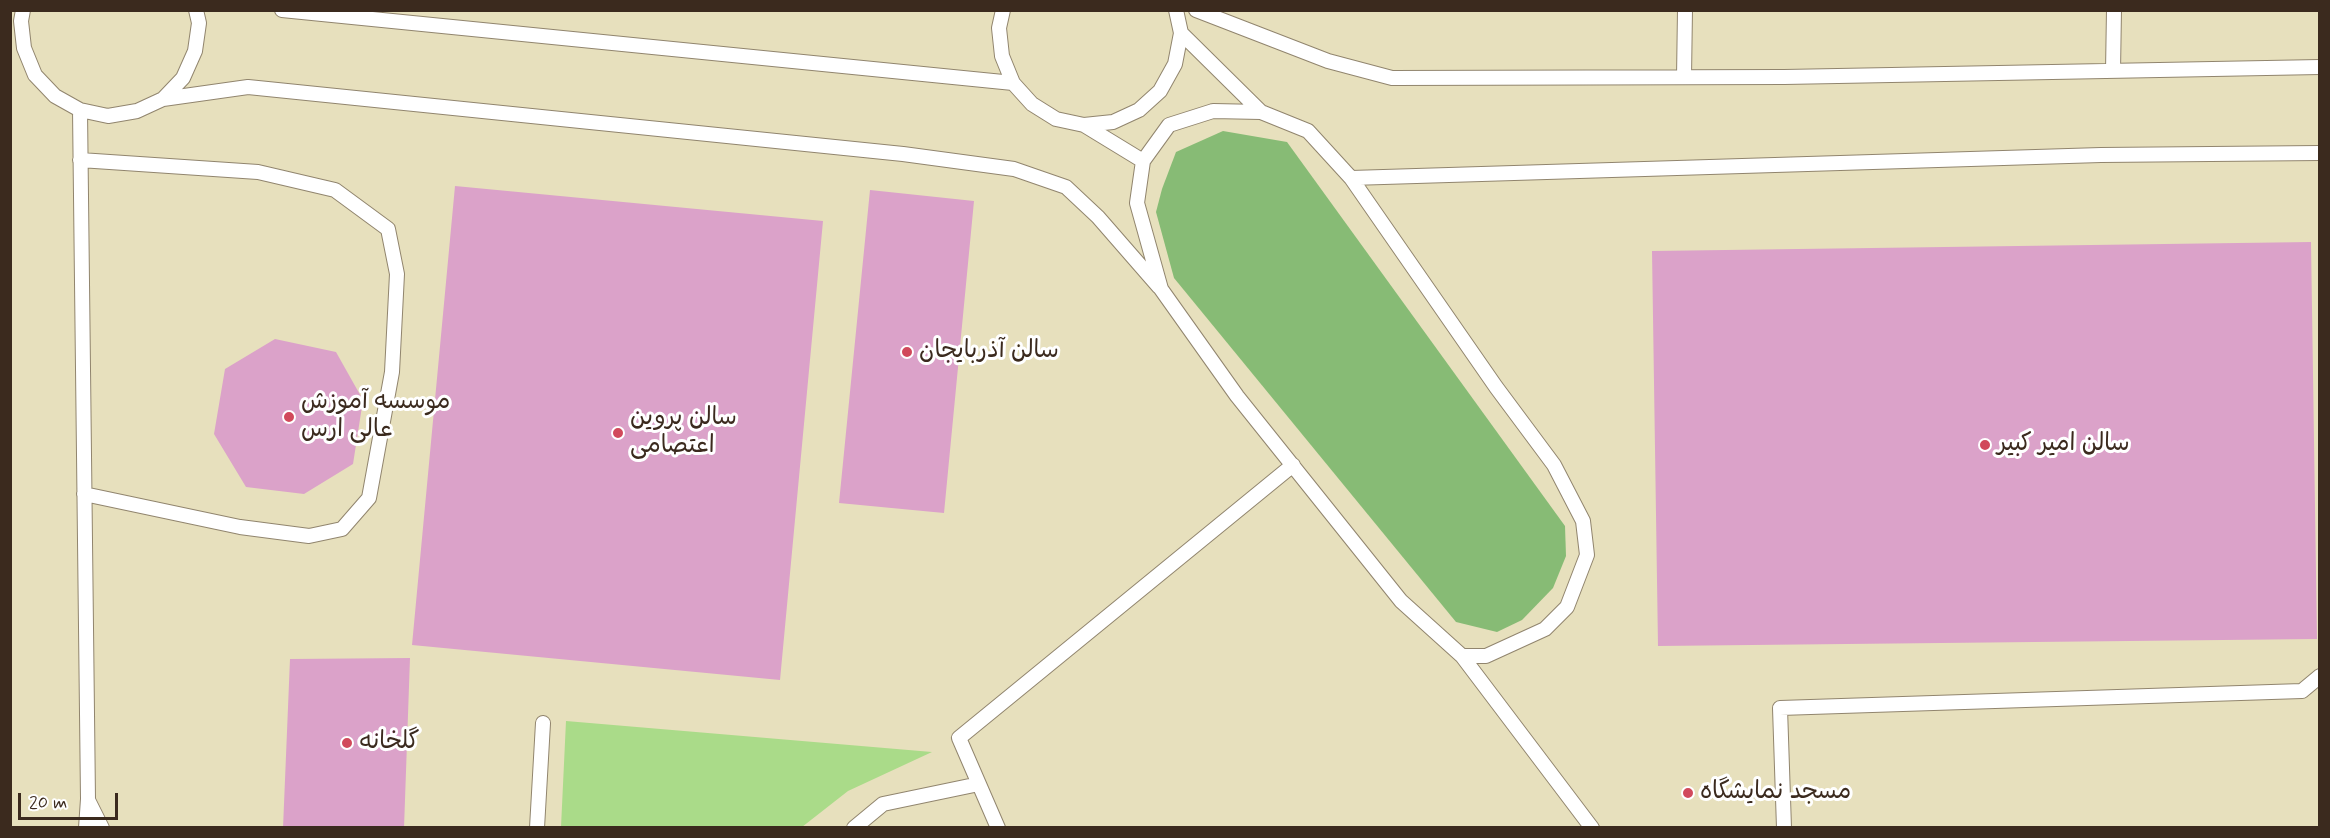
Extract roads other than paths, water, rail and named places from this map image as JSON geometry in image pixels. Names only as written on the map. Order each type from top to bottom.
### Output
[{"type":"lane","points":[[23,10],[21,21],[24,48]]},
{"type":"lane","points":[[163,99],[183,78],[195,51],[199,23],[196,10]]},
{"type":"lane","points":[[282,10],[1013,83]]},
{"type":"lane","points":[[1003,10],[999,28],[1002,56],[1013,83],[1032,104],[1056,119],[1084,124],[1113,122],[1139,110],[1160,91],[1175,64],[1181,33],[1176,10]]},
{"type":"lane","points":[[1196,10],[1328,61],[1392,78],[1684,77],[2319,68]]},
{"type":"lane","points":[[1684,77],[1685,10]]},
{"type":"lane","points":[[2113,71],[2115,10]]},
{"type":"lane","points":[[10,21],[35,75],[55,96],[80,110],[108,116],[137,111],[163,99],[248,87],[903,154],[1014,169],[1066,188],[1098,217],[1161,289],[1237,396],[1401,601],[1462,656],[1593,828]]},
{"type":"lane","points":[[1181,33],[1261,112]]},
{"type":"lane","points":[[80,110],[88,799],[86,828]]},
{"type":"lane","points":[[1161,289],[1137,203],[1143,161],[1169,125],[1213,111],[1261,112],[1308,131],[1352,178],[1496,387],[1554,465],[1583,521],[1587,555],[1567,607],[1545,629],[1486,656],[1462,656]]},
{"type":"lane","points":[[1084,124],[1143,161]]},
{"type":"lane","points":[[1352,178],[2101,155],[2319,153]]},
{"type":"lane","points":[[80,160],[258,172],[335,190],[388,229],[397,274],[392,372],[369,498],[342,529],[309,536],[240,527],[84,494]]},
{"type":"lane","points":[[998,828],[959,738],[1293,465]]},
{"type":"lane","points":[[1784,828],[1780,708],[2302,692],[2319,676]]},
{"type":"lane","points":[[537,828],[543,723]]},
{"type":"lane","points":[[854,828],[883,804],[979,784]]},
{"type":"lane","points":[[88,799],[102,828]]},
{"type":"place","name":"سالن آذربایجان","points":[[907,352]]},
{"type":"place","name":"موسسه آموزش عالی ارس","points":[[289,417]]},
{"type":"place","name":"سالن پروین اعتصامی","points":[[618,433]]},
{"type":"place","name":"سالن امیر کبیر","points":[[1985,445]]},
{"type":"place","name":"گلخانه","points":[[347,743]]},
{"type":"place","name":"مسجد نمایشگاه","points":[[1688,793]]}]
